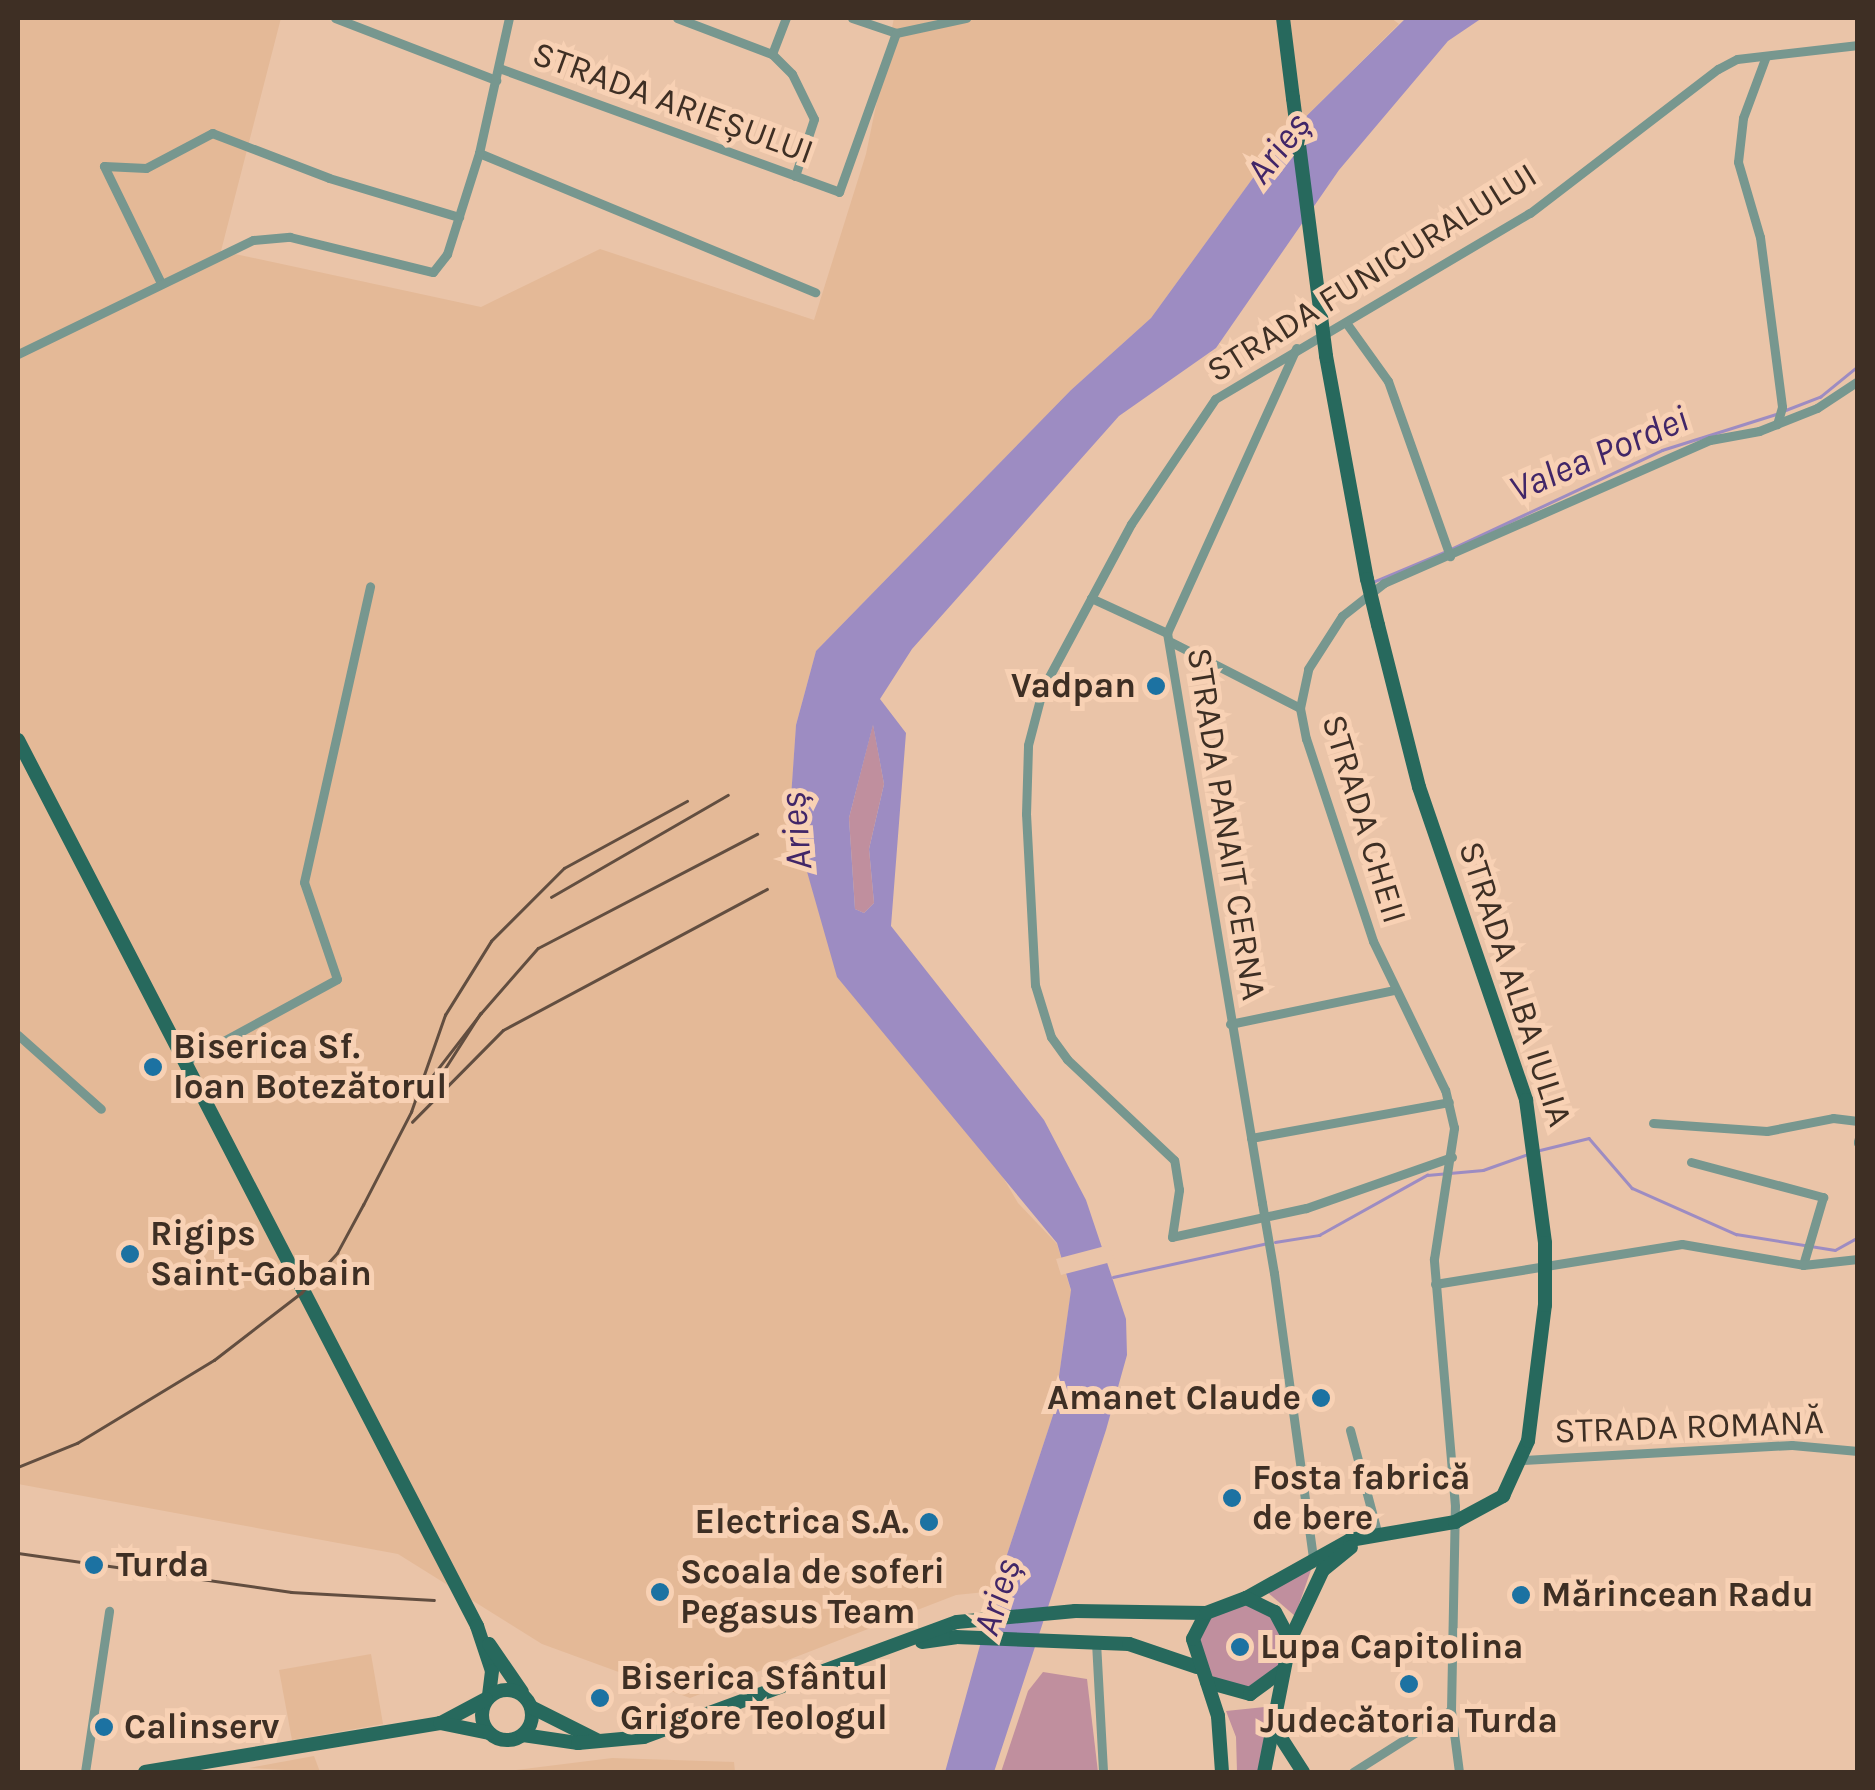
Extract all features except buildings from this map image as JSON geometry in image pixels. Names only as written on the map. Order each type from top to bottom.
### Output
[{"type":"main road","name":"STRADA ALBA IULIA","points":[[1283,18],[1326,356],[1367,579],[1419,787],[1526,1100],[1542,1192],[1546,1305],[1540,1386],[1522,1460],[1503,1496],[1455,1522],[1375,1535]]},
{"type":"main road","points":[[18,740],[482,1636],[530,1704],[522,1735]]},
{"type":"main road","points":[[440,1723],[489,1733],[500,1740],[522,1735],[596,1740],[670,1729],[906,1644],[957,1630],[1074,1611],[1206,1612],[1246,1598],[1313,1559],[1375,1535]]},
{"type":"main road","points":[[1264,1772],[1276,1730],[1290,1640],[1323,1570],[1375,1535]]},
{"type":"main road","points":[[1246,1598],[1275,1612],[1290,1640]]},
{"type":"main road","points":[[1197,1668],[1193,1639],[1206,1612]]},
{"type":"main road","points":[[957,1630],[1157,1650],[1197,1668],[1207,1681],[1218,1716],[1222,1772]]},
{"type":"main road","points":[[482,1636],[493,1680],[482,1720],[489,1733]]},
{"type":"main road","points":[[1207,1681],[1250,1694],[1278,1679],[1286,1666]]},
{"type":"main road","points":[[145,1772],[440,1723],[488,1698],[514,1690],[530,1704],[596,1740]]},
{"type":"main road","points":[[1276,1730],[1303,1772]]},
{"type":"street","points":[[334,18],[496,80]]},
{"type":"street","points":[[18,354],[238,243],[284,236],[433,272],[442,265],[479,152],[509,18]]},
{"type":"street","points":[[676,18],[772,54],[792,74],[814,120],[795,176]]},
{"type":"street","points":[[772,54],[786,18]]},
{"type":"street","points":[[852,18],[896,33],[966,18]]},
{"type":"street","name":"STRADA ARIEȘULUI","points":[[499,68],[842,190],[896,33]]},
{"type":"street","name":"STRADA FUNICURALULUI","points":[[1451,1162],[1306,1208],[1172,1237],[1179,1190],[1174,1160],[1067,1059],[1051,1038],[1035,986],[1028,745],[1043,688],[1194,422],[1237,382],[1347,324],[1530,213],[1718,69],[1766,56],[1858,45]]},
{"type":"street","points":[[1766,56],[1743,118],[1738,162],[1760,237],[1782,407],[1777,424]]},
{"type":"street","points":[[160,282],[104,166],[146,168],[212,133],[329,178],[459,217]]},
{"type":"street","points":[[479,152],[815,292]]},
{"type":"street","points":[[1347,324],[1388,381],[1450,556]]},
{"type":"street","name":"STRADA PANAIT CERNA","points":[[1296,348],[1169,638],[1274,1273],[1313,1559]]},
{"type":"street","name":"STRADA CHEII","points":[[1460,1772],[1450,1710],[1455,1522],[1434,1284],[1451,1162],[1449,1102],[1394,990],[1360,905],[1300,708],[1308,669],[1354,604],[1384,583],[1697,445],[1777,424],[1858,381]]},
{"type":"street","points":[[185,1062],[336,978],[304,882],[370,586]]},
{"type":"street","points":[[1091,598],[1300,708]]},
{"type":"street","points":[[1230,1024],[1394,990]]},
{"type":"street","points":[[18,1035],[102,1109]]},
{"type":"street","points":[[1251,1138],[1449,1102]]},
{"type":"street","points":[[1652,1123],[1767,1131],[1833,1118],[1858,1121]]},
{"type":"street","points":[[1691,1162],[1821,1195],[1804,1265]]},
{"type":"street","points":[[1434,1284],[1682,1244],[1804,1265],[1858,1259]]},
{"type":"street","points":[[1350,1430],[1375,1535]]},
{"type":"street","name":"STRADA ROMANĂ","points":[[1522,1460],[1792,1444],[1858,1451]]},
{"type":"street","points":[[85,1772],[109,1611]]},
{"type":"street","points":[[1096,1642],[1102,1772]]},
{"type":"street","points":[[1353,1772],[1450,1710]]},
{"type":"shaded area","points":[[18,18],[281,18],[221,251],[481,307],[600,249],[814,320],[866,154],[894,18],[1391,18],[1399,24],[1277,145],[1151,318],[1071,390],[816,651],[796,725],[790,812],[1018,1203],[1057,1244],[1071,1291],[1054,1412],[995,1591],[956,1595],[690,1698],[542,1644],[398,1554],[18,1484]]},
{"type":"shaded area","points":[[873,724],[884,784],[869,849],[874,903],[864,913],[855,909],[849,818]]},
{"type":"shaded area","points":[[1312,1567],[1295,1616],[1267,1592]]},
{"type":"shaded area","points":[[1234,1604],[1250,1604],[1266,1611],[1277,1622],[1284,1646],[1281,1662],[1272,1676],[1250,1688],[1234,1688],[1218,1681],[1207,1670],[1200,1654],[1200,1638],[1207,1622],[1218,1611]]},
{"type":"shaded area","points":[[371,1654],[383,1724],[292,1740],[279,1670]]},
{"type":"shaded area","points":[[1043,1672],[1087,1679],[1098,1772],[1001,1772],[1028,1691]]},
{"type":"shaded area","points":[[1274,1706],[1259,1772],[1237,1772],[1236,1737],[1226,1711]]},
{"type":"shaded area","points":[[314,1756],[320,1772],[249,1768]]},
{"type":"shaded area","points":[[612,1758],[734,1762],[735,1772],[499,1772]]},
{"type":"water","name":"Arieș","points":[[1406,18],[1482,18],[1448,41],[1339,170],[1216,348],[1119,416],[912,649],[880,699],[906,733],[891,926],[1044,1120],[1086,1200],[1126,1319],[1127,1355],[1106,1430],[994,1772],[945,1772],[995,1591],[1054,1412],[1071,1290],[1057,1243],[837,977],[790,812],[796,725],[816,651],[1071,390],[1151,318],[1277,145]],"holes":[[[873,725],[884,784],[869,849],[874,903],[864,913],[855,909],[849,818]]]},
{"type":"pier","points":[[1109,1245],[1115,1261],[1061,1275],[1056,1259]]},
{"type":"waterway","name":"Valea Pordei","points":[[1783,411],[1820,397],[1858,366]]},
{"type":"waterway","name":"Valea Pordei","points":[[1451,549],[1662,450],[1776,414]]},
{"type":"waterway","name":"Valea Pordei","points":[[1373,582],[1444,552]]},
{"type":"waterway","points":[[1540,1150],[1589,1138],[1632,1188],[1736,1234],[1835,1250],[1858,1237]]},
{"type":"waterway","points":[[1275,1242],[1319,1235],[1427,1175],[1483,1170],[1528,1154]]},
{"type":"waterway","points":[[1113,1277],[1267,1243]]},
{"type":"railway","points":[[551,897],[728,795]]},
{"type":"railway","points":[[18,1467],[77,1443],[214,1360],[301,1293],[337,1253],[363,1205],[411,1112],[445,1015],[491,941],[564,868],[687,801]]},
{"type":"railway","points":[[481,1013],[538,948],[757,834]]},
{"type":"railway","points":[[412,1122],[503,1030],[767,889]]},
{"type":"railway","points":[[430,1079],[481,1013],[442,1074]]},
{"type":"railway","points":[[18,1553],[291,1592],[434,1600]]},
{"type":"place","name":"Vadpan","points":[[1156,686]]},
{"type":"place","name":"Biserica Sf. Ioan Botezătorul","points":[[153,1067]]},
{"type":"place","name":"Rigips Saint-Gobain","points":[[130,1254]]},
{"type":"place","name":"Amanet Claude","points":[[1321,1398]]},
{"type":"place","name":"Fosta fabrică de bere","points":[[1232,1498]]},
{"type":"place","name":"Electrica S.A.","points":[[929,1522]]},
{"type":"place","name":"Turda","points":[[94,1565]]},
{"type":"place","name":"Scoala de soferi Pegasus Team","points":[[660,1592]]},
{"type":"place","name":"Mărincean Radu","points":[[1521,1595]]},
{"type":"place","name":"Lupa Capitolina","points":[[1240,1647]]},
{"type":"place","name":"Judecătoria Turda","points":[[1409,1684]]},
{"type":"place","name":"Biserica Sfântul Grigore Teologul","points":[[600,1698]]},
{"type":"place","name":"Calinserv","points":[[104,1727]]}]
